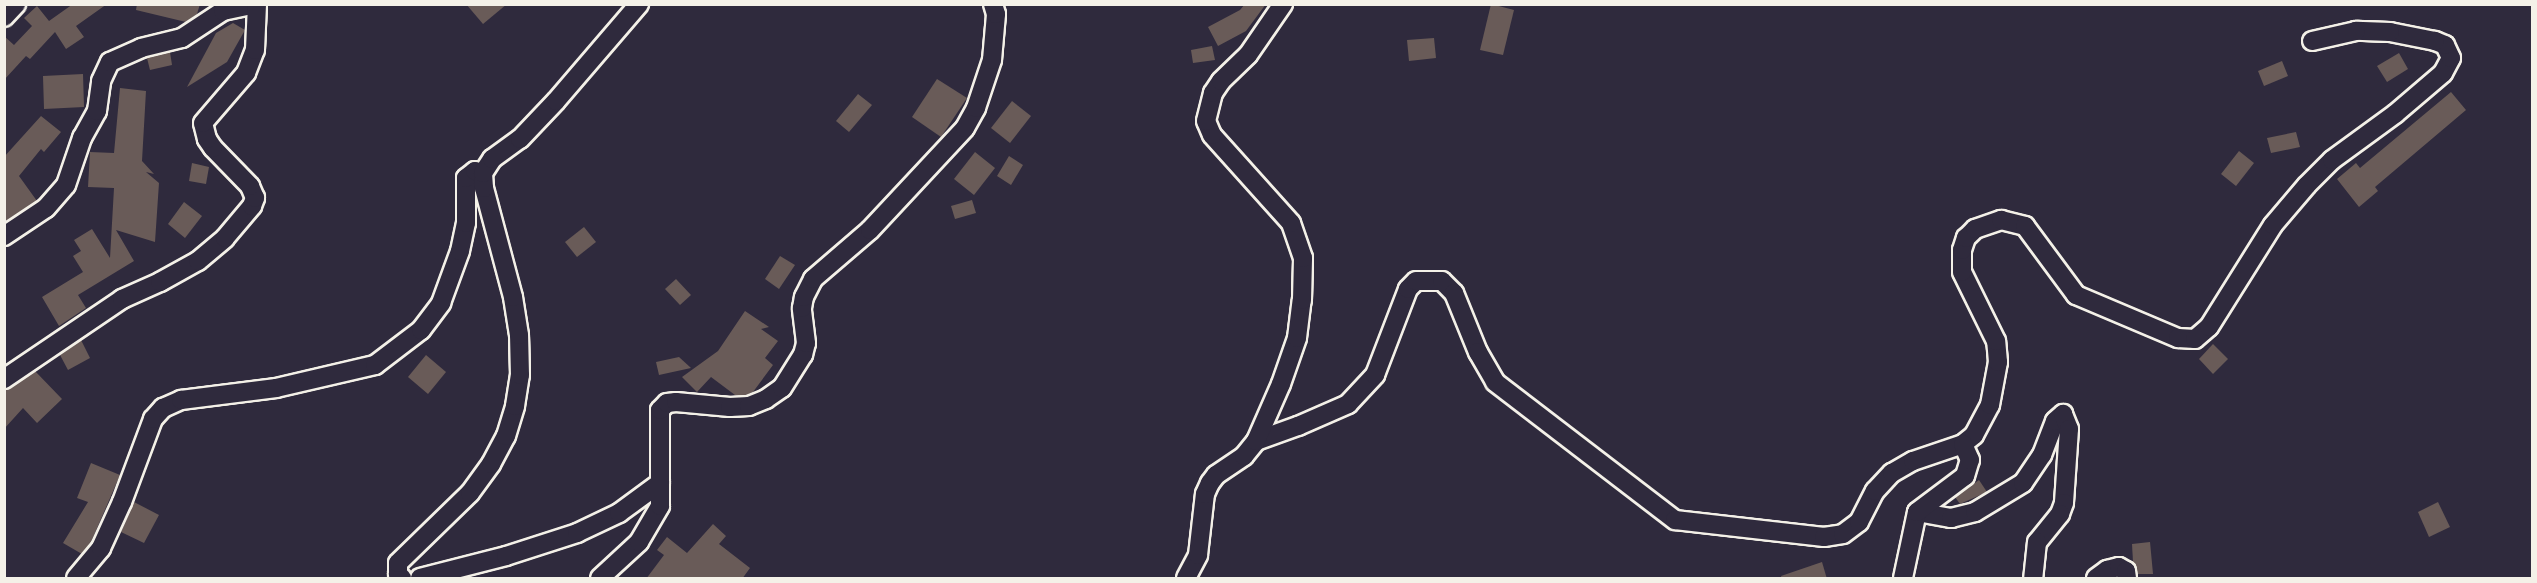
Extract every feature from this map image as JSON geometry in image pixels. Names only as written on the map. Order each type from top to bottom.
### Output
[{"type":"street","points":[[4,17],[16,4]]},
{"type":"street","points":[[4,236],[46,208],[66,185],[82,138],[97,111],[101,81],[110,62],[141,48],[182,38],[224,11],[256,4],[255,50],[246,74],[203,123],[207,139],[213,148],[250,186],[255,198],[252,206],[225,238],[198,261],[122,299],[4,379]]},
{"type":"street","points":[[402,579],[398,574],[399,563],[470,493],[491,464],[506,436],[515,406],[520,375],[519,335],[513,297],[484,188],[483,173],[492,159],[520,139],[556,101],[639,4]]},
{"type":"street","points":[[1186,579],[1198,555],[1205,494],[1210,483],[1216,475],[1244,456],[1256,441],[1281,384],[1297,338],[1302,300],[1303,258],[1291,223],[1212,135],[1206,121],[1213,93],[1221,81],[1248,55],[1282,4]]},
{"type":"street","points":[[600,579],[639,542],[660,506],[658,419],[660,410],[667,403],[749,406],[766,399],[782,388],[794,373],[803,355],[806,343],[802,308],[808,288],[821,271],[870,230],[965,128],[976,108],[992,60],[998,8]]},
{"type":"street","points":[[1256,441],[1348,404],[1375,375],[1408,289],[1416,281],[1426,279],[1442,281],[1454,293],[1478,352],[1495,382],[1675,520],[1824,537],[1842,534],[1859,522],[1875,491],[1892,473],[1913,461],[1963,444],[1974,435],[1990,405],[1998,363],[1996,341],[1962,272],[1962,250],[1966,238],[1975,229],[2001,220],[2025,226],[2076,295],[2178,338],[2195,339],[2209,327],[2273,225],[2307,185],[2332,160],[2395,114],[2443,73],[2451,58],[2445,45],[2390,32],[2356,32],[2312,41]]},
{"type":"street","points":[[76,579],[100,548],[122,502],[153,419],[163,408],[181,400],[276,388],[375,365],[421,330],[441,303],[460,250],[466,223],[465,178],[476,171],[483,173]]},
{"type":"street","points":[[1917,512],[1951,518],[1975,512],[2023,483],[2042,455],[2055,421],[2063,414],[2069,429],[2064,503],[2060,514],[2037,542],[2033,579]]},
{"type":"street","points":[[1903,579],[1917,512],[1965,476],[1970,460],[1963,444]]},
{"type":"street","points":[[420,579],[506,556],[577,533],[619,513],[660,483]]},
{"type":"street","points":[[2096,579],[2107,570],[2119,567],[2126,571],[2127,579]]},
{"type":"building","points":[[73,4],[107,4],[76,26],[84,37],[66,49],[55,32],[30,59],[26,56],[4,80],[4,36],[14,45],[32,26],[24,18],[37,6],[49,21]]},
{"type":"building","points":[[137,4],[200,4],[197,14],[186,22],[136,10]]},
{"type":"building","points":[[466,4],[507,4],[483,24]]},
{"type":"building","points":[[1245,4],[1266,4],[1246,31],[1218,46],[1208,27],[1240,10]]},
{"type":"building","points":[[1491,4],[1514,10],[1503,55],[1480,50]]},
{"type":"building","points":[[233,23],[245,30],[227,62],[187,87],[216,33]]},
{"type":"building","points":[[1434,38],[1436,58],[1409,61],[1407,40]]},
{"type":"building","points":[[1212,46],[1215,60],[1193,63],[1191,50]]},
{"type":"building","points":[[170,52],[172,65],[150,70],[147,58]]},
{"type":"building","points":[[2399,53],[2408,69],[2387,82],[2377,66]]},
{"type":"building","points":[[2282,61],[2288,76],[2264,86],[2258,71]]},
{"type":"building","points":[[83,74],[84,107],[44,109],[43,76]]},
{"type":"building","points":[[937,79],[967,98],[941,137],[912,117]]},
{"type":"building","points":[[120,88],[146,91],[142,161],[154,174],[146,172],[159,183],[155,242],[116,230],[134,261],[78,295],[86,308],[59,326],[42,297],[83,272],[73,256],[81,251],[74,240],[92,229],[110,258],[114,188],[88,187],[90,152],[114,153]]},
{"type":"building","points":[[2451,92],[2466,110],[2375,187],[2378,191],[2359,207],[2337,179],[2356,163],[2360,168]]},
{"type":"building","points":[[858,94],[872,105],[849,132],[836,121]]},
{"type":"building","points":[[1012,101],[1031,116],[1010,143],[991,128]]},
{"type":"building","points":[[41,116],[61,132],[44,152],[41,149],[19,176],[37,201],[4,222],[4,157]]},
{"type":"building","points":[[2296,132],[2300,147],[2271,153],[2267,138]]},
{"type":"building","points":[[2239,151],[2254,163],[2236,186],[2221,174]]},
{"type":"building","points":[[975,152],[995,168],[974,195],[954,179]]},
{"type":"building","points":[[1009,156],[1023,165],[1011,185],[997,176]]},
{"type":"building","points":[[192,163],[209,167],[206,184],[189,181]]},
{"type":"building","points":[[972,200],[976,213],[955,219],[951,206]]},
{"type":"building","points":[[184,202],[202,216],[185,238],[168,224]]},
{"type":"building","points":[[584,227],[596,242],[577,257],[565,242]]},
{"type":"building","points":[[780,256],[795,265],[779,289],[765,279]]},
{"type":"building","points":[[676,279],[691,295],[680,305],[665,289]]},
{"type":"building","points":[[745,311],[769,327],[761,329],[778,341],[765,358],[773,365],[753,392],[746,395],[735,395],[711,377],[697,392],[682,377],[718,351]]},
{"type":"building","points":[[81,340],[90,358],[68,370],[60,355]]},
{"type":"building","points":[[2213,344],[2228,359],[2213,374],[2199,359]]},
{"type":"building","points":[[426,355],[446,372],[428,394],[408,377]]},
{"type":"building","points":[[679,357],[691,368],[659,375],[656,362]]},
{"type":"building","points":[[35,371],[62,399],[37,423],[23,408],[4,429],[4,390]]},
{"type":"building","points":[[91,463],[120,475],[91,542],[82,554],[63,543],[88,502],[77,498]]},
{"type":"building","points":[[1979,480],[1987,492],[1960,504],[1955,497]]},
{"type":"building","points":[[134,502],[159,515],[144,543],[121,532]]},
{"type":"building","points":[[2438,502],[2450,527],[2429,537],[2418,512]]},
{"type":"building","points":[[713,524],[726,536],[719,544],[750,568],[742,579],[646,579],[664,555],[657,550],[667,537],[687,553]]},
{"type":"building","points":[[2150,542],[2153,574],[2138,574],[2133,562],[2132,544]]},
{"type":"building","points":[[1822,562],[1827,579],[1782,579],[1781,576]]}]
